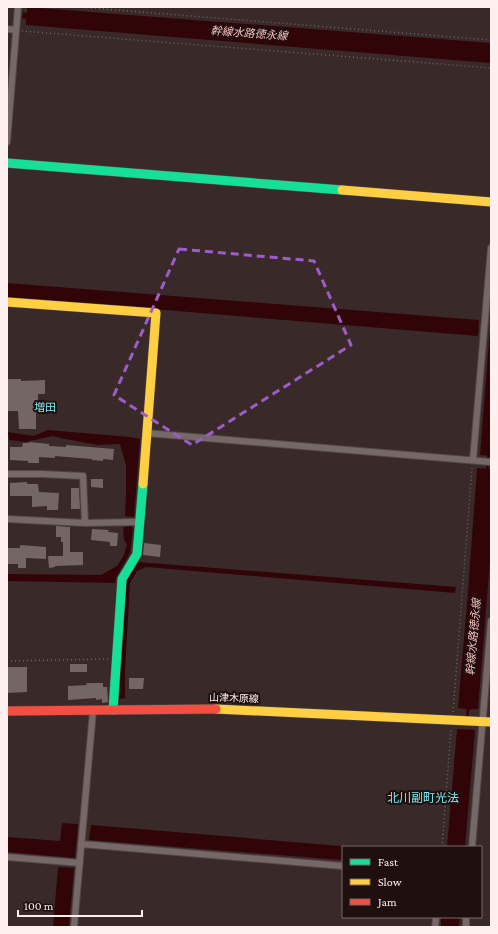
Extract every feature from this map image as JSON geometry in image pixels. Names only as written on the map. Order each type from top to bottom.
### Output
[{"type":"street","points":[[7,142],[18,8]]},
{"type":"street","points":[[7,29],[16,30]]},
{"type":"street","points":[[7,163],[491,202]]},
{"type":"street","points":[[473,460],[491,248]]},
{"type":"street","points":[[7,302],[156,313],[138,522],[137,554],[122,578],[113,710]]},
{"type":"street","points":[[146,433],[491,462]]},
{"type":"street","points":[[7,474],[83,476],[85,523]]},
{"type":"street","points":[[7,519],[85,523],[138,522]]},
{"type":"street","points":[[472,846],[491,621]]},
{"type":"street","name":"山津木原線","points":[[7,712],[204,708],[482,722]]},
{"type":"street","points":[[74,927],[93,711]]},
{"type":"street","points":[[81,844],[342,866]]},
{"type":"street","points":[[7,857],[80,863]]},
{"type":"path","points":[[79,7],[491,40]]},
{"type":"path","points":[[16,30],[491,68]]},
{"type":"path","points":[[442,846],[457,720],[473,460]]},
{"type":"path","points":[[7,662],[116,659]]},
{"type":"highlighted area","points":[[179,249],[314,261],[351,345],[192,445],[114,395]]},
{"type":"water","points":[[27,7],[491,43],[491,63],[26,25],[26,19],[22,18],[23,12],[27,13]]},
{"type":"water","points":[[7,283],[479,320],[478,336],[7,297]]},
{"type":"water","points":[[491,316],[491,456],[480,455]]},
{"type":"water","points":[[48,430],[140,439],[134,517],[125,516],[126,465],[120,444],[98,445],[53,436],[25,442],[9,440],[8,432],[33,436]]},
{"type":"water","points":[[477,468],[491,469],[491,548],[478,709],[471,710],[458,708]]},
{"type":"water","points":[[131,526],[133,528],[130,553],[117,576],[115,583],[7,581],[7,574],[101,575],[117,566],[124,555],[127,544],[124,540],[123,527]]},
{"type":"water","points":[[138,562],[456,587],[455,593],[146,567],[137,571],[130,583],[125,698],[119,699],[125,582]]},
{"type":"water","points":[[457,729],[475,730],[465,846],[447,846]]},
{"type":"water","points":[[62,823],[78,824],[75,858],[7,852],[7,837],[60,841]]},
{"type":"water","points":[[91,825],[342,846],[342,860],[89,840]]},
{"type":"water","points":[[58,867],[74,868],[69,927],[53,927]]},
{"type":"water","points":[[441,918],[460,918],[459,927],[441,927]]},
{"type":"building","points":[[7,379],[21,379],[21,381],[45,380],[45,394],[38,394],[36,429],[19,429],[18,411],[7,411]]},
{"type":"building","points":[[29,442],[49,444],[49,446],[66,447],[66,445],[114,449],[113,460],[103,459],[103,461],[55,456],[55,458],[39,457],[39,463],[10,460],[10,447],[22,447],[23,443]]},
{"type":"building","points":[[91,479],[103,479],[103,488],[91,487]]},
{"type":"building","points":[[27,482],[27,484],[38,484],[39,492],[59,493],[58,510],[47,510],[47,506],[32,507],[32,496],[10,496],[10,483]]},
{"type":"building","points":[[71,488],[79,488],[80,509],[71,509]]},
{"type":"building","points":[[56,526],[70,527],[70,552],[83,552],[83,565],[55,566],[49,568],[48,556],[63,556],[63,542],[61,542],[61,537],[56,537]]},
{"type":"building","points":[[92,529],[109,530],[108,532],[118,533],[117,546],[110,546],[110,542],[91,540]]},
{"type":"building","points":[[144,543],[161,545],[160,557],[143,555]]},
{"type":"building","points":[[20,545],[46,547],[46,559],[26,558],[26,568],[18,568],[18,564],[7,564],[7,548],[20,548]]},
{"type":"building","points":[[70,664],[87,664],[87,672],[70,672]]},
{"type":"building","points":[[7,667],[27,667],[27,692],[7,693]]},
{"type":"building","points":[[129,678],[144,678],[143,689],[129,689]]},
{"type":"building","points":[[86,683],[103,683],[103,687],[107,687],[108,702],[102,703],[102,699],[96,700],[96,698],[68,700],[68,686],[87,685]]},
{"type":"waterway","name":"幹線水路徳永線","points":[[487,471],[489,452]]},
{"type":"waterway","name":"幹線水路徳永線","points":[[467,719],[468,708]]},
{"type":"traffic: fast","points":[[7,163],[342,190]]},
{"type":"traffic: fast","points":[[113,710],[122,579],[137,554],[143,484]]},
{"type":"traffic: slow","points":[[342,190],[491,202]]},
{"type":"traffic: slow","points":[[7,302],[156,313],[143,484]]},
{"type":"traffic: slow","points":[[216,709],[491,722]]},
{"type":"traffic: jam","points":[[7,711],[216,709]]},
{"type":"district","name":"増田","points":[[45,407]]},
{"type":"district","name":"北川副町光法","points":[[423,798]]}]
